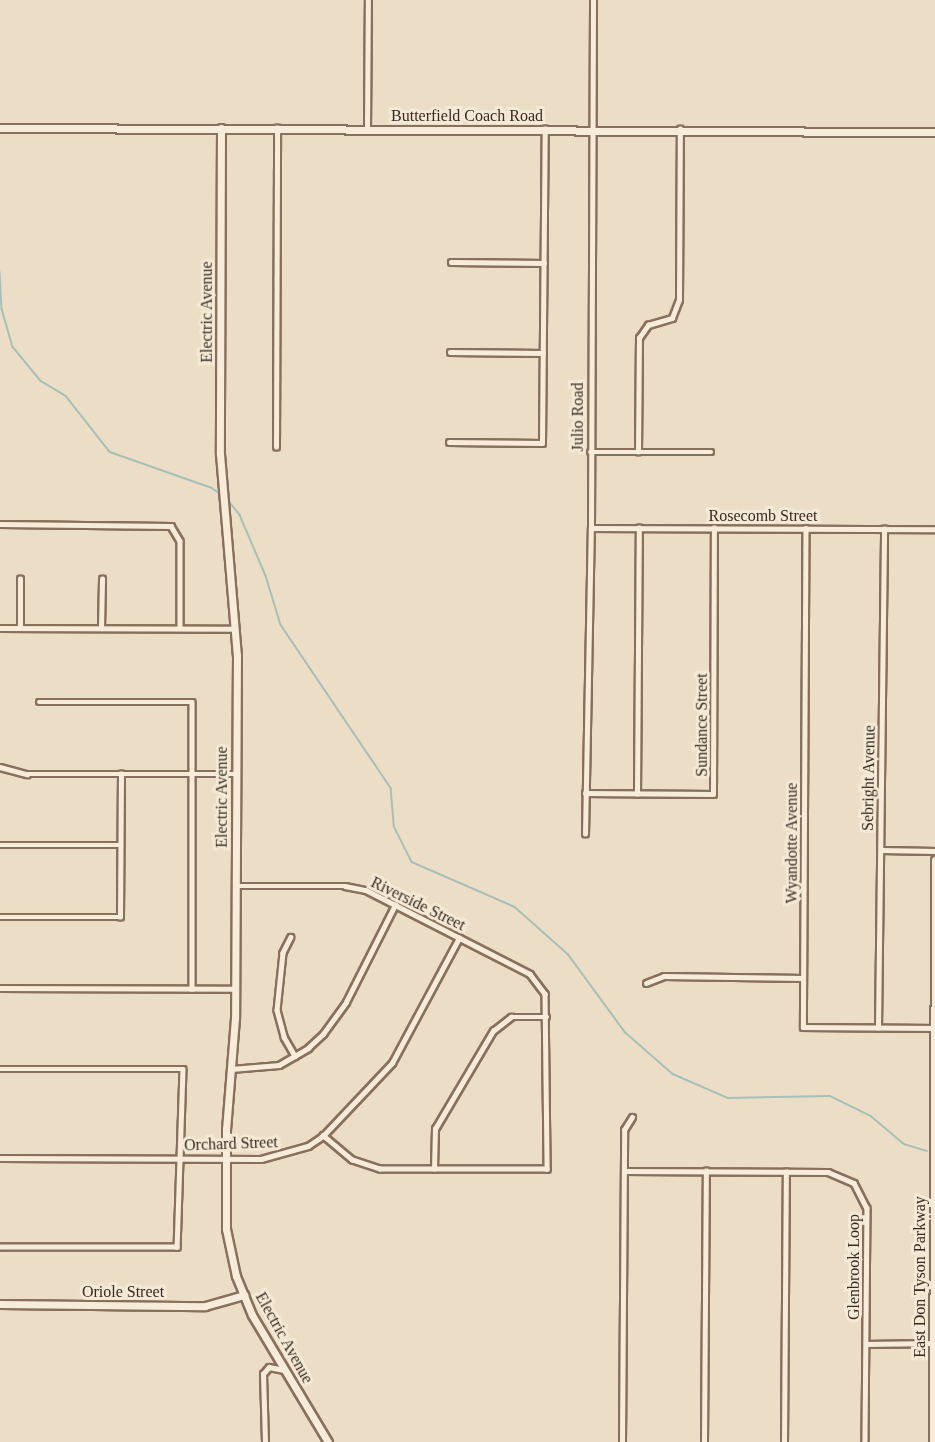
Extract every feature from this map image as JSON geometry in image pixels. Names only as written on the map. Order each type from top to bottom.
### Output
[{"type":"street","points":[[367,129],[368,0]]},
{"type":"street","name":"Julio Road","points":[[585,834],[591,528],[593,0]]},
{"type":"street","name":"Butterfield Coach Road","points":[[0,128],[680,129],[935,132]]},
{"type":"street","name":"Electric Avenue","points":[[221,128],[221,478],[235,629],[236,774],[235,989],[225,1158],[226,1229],[243,1295],[328,1442]]},
{"type":"street","points":[[276,447],[277,128]]},
{"type":"street","points":[[449,442],[542,443],[546,129]]},
{"type":"street","points":[[639,452],[639,338],[648,326],[672,318],[679,300],[680,129]]},
{"type":"street","points":[[451,262],[544,263]]},
{"type":"street","points":[[450,352],[543,353]]},
{"type":"street","points":[[590,452],[711,452]]},
{"type":"street","points":[[0,524],[165,525],[176,529],[180,541],[180,628]]},
{"type":"street","name":"Rosecomb Street","points":[[591,528],[935,529]]},
{"type":"street","points":[[637,794],[639,528]]},
{"type":"street","name":"Sundance Street","points":[[585,793],[713,794],[714,528]]},
{"type":"street","name":"Wyandotte Avenue","points":[[806,528],[803,1027],[934,1028]]},
{"type":"street","name":"Sebright Avenue","points":[[878,1028],[884,528]]},
{"type":"street","points":[[20,579],[20,628]]},
{"type":"street","points":[[101,628],[102,579]]},
{"type":"street","points":[[0,628],[235,629]]},
{"type":"street","points":[[39,702],[192,702],[192,989]]},
{"type":"street","points":[[0,767],[27,774],[236,774]]},
{"type":"street","points":[[0,917],[120,917],[121,774]]},
{"type":"street","points":[[0,845],[121,845]]},
{"type":"street","points":[[881,850],[935,851]]},
{"type":"street","name":"East Don Tyson Parkway","points":[[933,1442],[935,860]]},
{"type":"street","name":"Riverside Street","points":[[236,886],[356,887],[530,974],[541,985],[548,1017]]},
{"type":"street","points":[[231,1069],[265,1068],[295,1056],[336,1018],[395,905]]},
{"type":"street","points":[[291,937],[283,953],[277,1010],[284,1037],[295,1056]]},
{"type":"street","name":"Orchard Street","points":[[0,1158],[275,1157],[300,1150],[323,1136],[381,1077],[402,1049],[459,938]]},
{"type":"street","points":[[646,983],[664,976],[803,978]]},
{"type":"street","points":[[0,988],[235,989]]},
{"type":"street","points":[[323,1136],[339,1152],[366,1167],[434,1169],[547,1168],[548,1017],[512,1017],[493,1031],[435,1129],[434,1169]]},
{"type":"street","points":[[0,1069],[183,1069],[178,1158],[177,1247],[0,1246]]},
{"type":"street","points":[[622,1442],[624,1130],[632,1117]]},
{"type":"street","name":"Glenbrook Loop","points":[[624,1171],[786,1172],[842,1175],[862,1194],[867,1208],[865,1442]]},
{"type":"street","points":[[704,1442],[706,1172]]},
{"type":"street","points":[[784,1442],[786,1172]]},
{"type":"street","name":"Oriole Street","points":[[0,1304],[205,1306],[243,1295]]},
{"type":"street","points":[[866,1344],[934,1343]]},
{"type":"street","points":[[265,1442],[263,1374],[269,1366],[285,1371]]},
{"type":"waterway","points":[[0,272],[2,309],[13,347],[41,381],[66,396],[110,452],[212,488],[222,495]]},
{"type":"waterway","points":[[228,500],[240,515],[266,576],[281,625],[391,788],[394,826],[412,862],[515,907],[568,954],[625,1032],[673,1074],[728,1098],[830,1096],[871,1116],[904,1144],[927,1151]]}]
